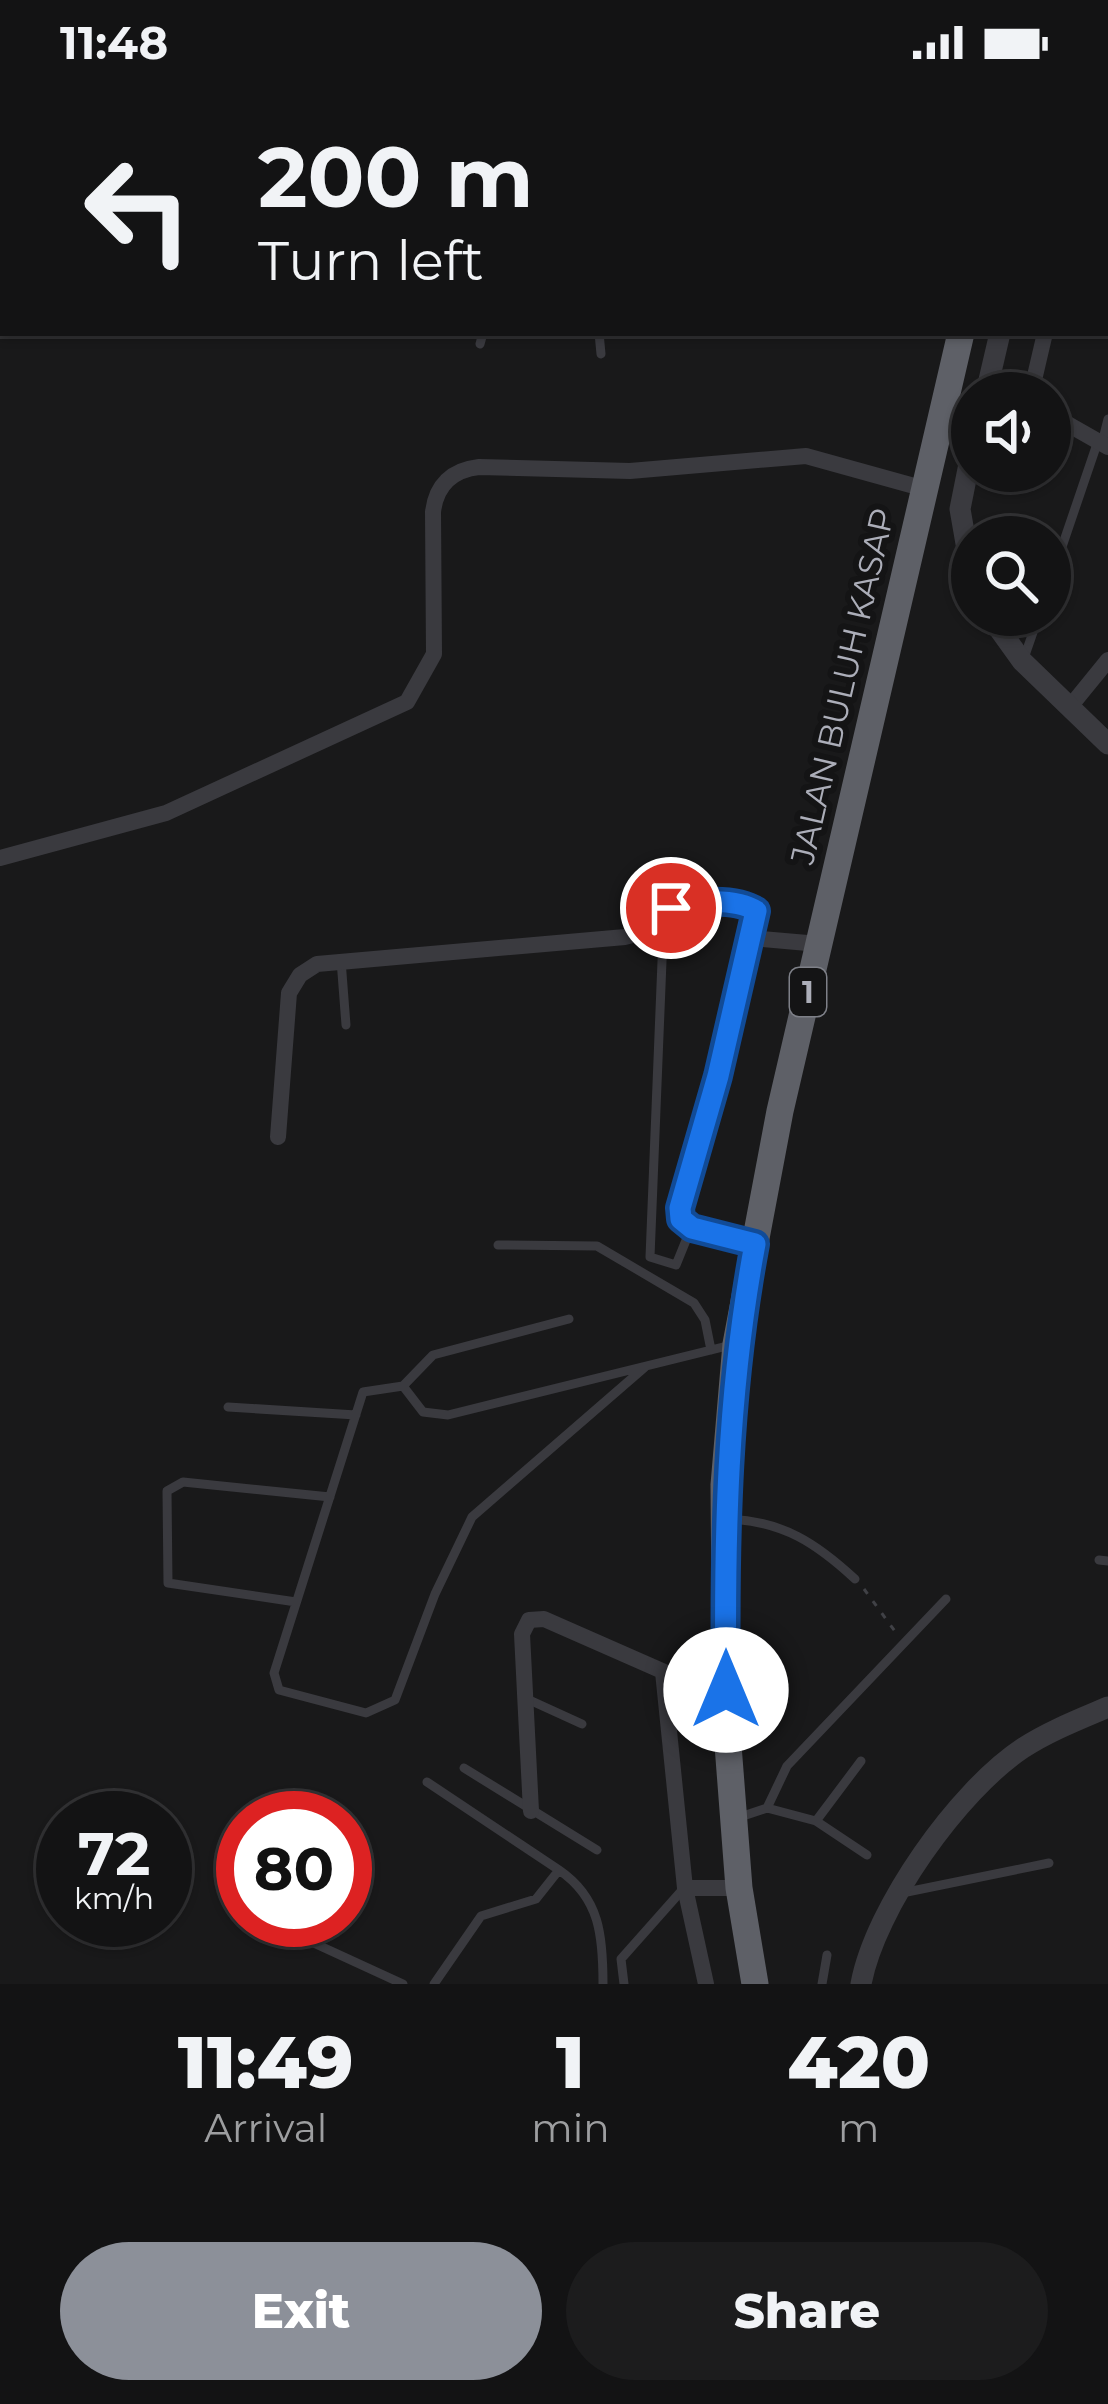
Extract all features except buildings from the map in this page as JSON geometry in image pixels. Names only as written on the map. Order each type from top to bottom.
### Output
[{"type":"highway","name":"JALAN BULUH KASAP","points":[[755,1984],[731,1820],[726,1719],[724,1347],[755,1244],[819,944],[960,336]]},
{"type":"street","points":[[990,372],[999,336]]},
{"type":"street","points":[[1036,372],[1044,336]]},
{"type":"street","points":[[1071,426],[1103,444]]},
{"type":"street","points":[[0,858],[166,812],[407,702],[433,658],[433,512],[439,489],[456,472],[478,467],[630,471],[806,456],[925,489]]},
{"type":"street","points":[[1004,636],[1022,661],[1108,744]]},
{"type":"street","points":[[1069,708],[1108,660]]},
{"type":"street","points":[[278,1136],[289,993],[308,969],[340,961],[625,937],[645,931],[664,912],[686,903],[753,907],[752,938],[680,1208],[681,1219],[692,1228],[755,1244]]},
{"type":"street","points":[[752,938],[819,944]]},
{"type":"street","points":[[531,1810],[522,1634],[536,1618],[685,1681],[726,1719]]},
{"type":"street","points":[[685,1681],[725,1660]]},
{"type":"street","points":[[664,1672],[685,1888],[706,1984]]},
{"type":"street","points":[[862,1984],[874,1937],[898,1893],[1000,1766],[1037,1740],[1108,1707]]},
{"type":"street","points":[[685,1888],[739,1888]]},
{"type":"lane","points":[[599,336],[601,354]]},
{"type":"lane","points":[[1071,527],[1108,419]]},
{"type":"lane","points":[[1022,661],[1031,636]]},
{"type":"lane","points":[[664,912],[650,1256],[676,1265],[692,1228]]},
{"type":"lane","points":[[340,961],[346,1025]]},
{"type":"lane","points":[[403,1386],[416,1407],[439,1416],[724,1347],[694,1303],[597,1246],[498,1245]]},
{"type":"lane","points":[[569,1319],[438,1353],[403,1386],[363,1392],[274,1672],[279,1690],[366,1713],[392,1702],[472,1517],[645,1366]]},
{"type":"lane","points":[[228,1407],[356,1415]]},
{"type":"lane","points":[[296,1602],[168,1582],[167,1491],[183,1482],[330,1497]]},
{"type":"lane","points":[[724,1519],[780,1526],[809,1541],[854,1579]]},
{"type":"lane","points":[[767,1808],[787,1766],[946,1599]]},
{"type":"lane","points":[[525,1698],[582,1724]]},
{"type":"lane","points":[[817,1821],[861,1761]]},
{"type":"lane","points":[[464,1768],[597,1850]]},
{"type":"lane","points":[[427,1782],[580,1885],[596,1910],[603,1984]]},
{"type":"lane","points":[[731,1820],[767,1808],[817,1821],[867,1855]]},
{"type":"lane","points":[[898,1893],[1049,1863]]},
{"type":"lane","points":[[434,1984],[477,1919],[501,1906],[536,1899],[559,1870]]},
{"type":"lane","points":[[624,1984],[621,1959],[685,1888]]},
{"type":"lane","points":[[322,1947],[403,1984]]},
{"type":"lane","points":[[822,1984],[827,1955]]},
{"type":"path","points":[[854,1579],[903,1644]]},
{"type":"route","points":[[671,908],[694,903],[746,905],[756,911],[718,1076],[680,1208],[681,1219],[692,1228],[755,1244],[736,1344],[724,1485],[726,1690]]}]
